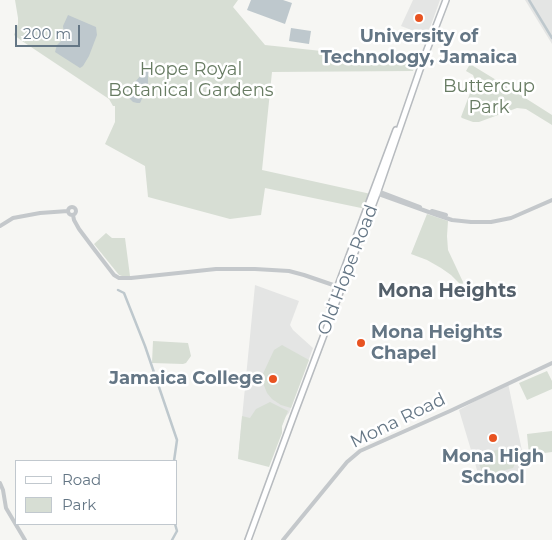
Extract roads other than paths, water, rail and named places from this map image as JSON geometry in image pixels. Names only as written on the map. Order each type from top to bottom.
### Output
[{"type":"main road","name":"Old Hope Road","points":[[246,540],[376,192],[444,0]]},
{"type":"street","points":[[376,192],[437,216],[471,222],[491,222],[511,218],[552,199]]},
{"type":"street","points":[[0,226],[13,218],[40,213],[68,211],[70,207],[74,208],[76,212],[72,215]]},
{"type":"street","points":[[68,211],[94,249],[114,275],[119,278],[126,279],[216,269],[255,269],[304,275],[340,287]]},
{"type":"street","name":"Mona Road","points":[[283,540],[347,462],[360,450],[450,411],[552,363]]},
{"type":"street","points":[[0,483],[6,508],[15,524]]},
{"type":"street","points":[[16,525],[24,540]]},
{"type":"waterway","points":[[529,0],[552,38]]},
{"type":"waterway","points":[[118,290],[124,293],[145,346],[177,440],[174,460]]},
{"type":"waterway","points":[[172,540],[177,531],[175,525]]},
{"type":"place","name":"University of Technology, Jamaica","points":[[419,18]]},
{"type":"place","name":"Mona Heights Chapel","points":[[361,343]]},
{"type":"place","name":"Jamaica College","points":[[273,379]]},
{"type":"place","name":"Mona High School","points":[[493,438]]},
{"type":"district","name":"Mona Heights","points":[[447,291]]},
{"type":"park label","name":"Hope Royal Botanical Gardens","points":[[191,80]]},
{"type":"park label","name":"Buttercup Park","points":[[489,97]]}]
